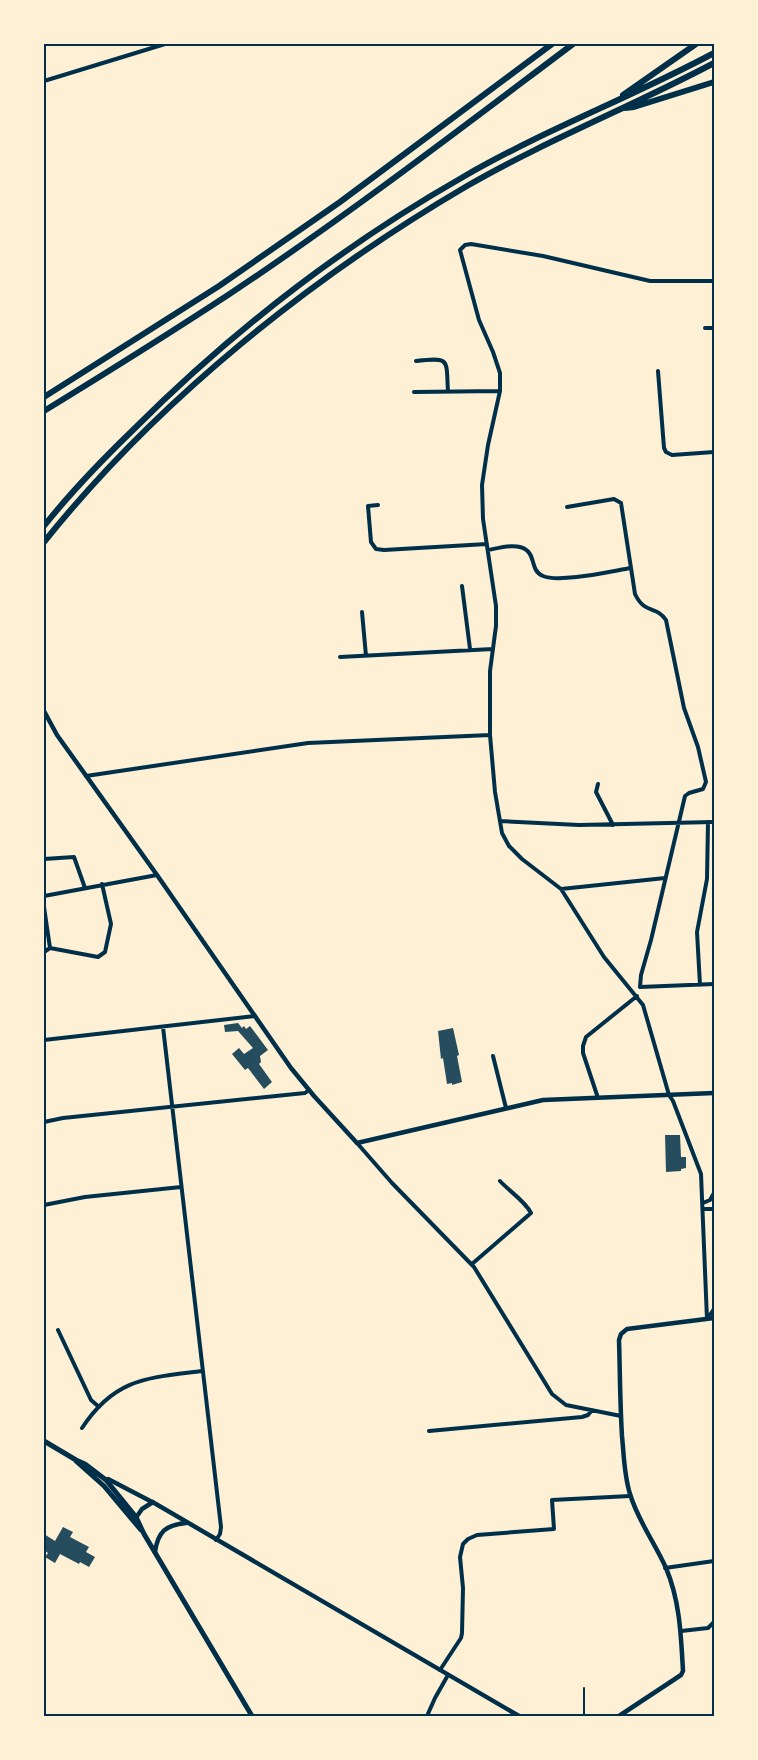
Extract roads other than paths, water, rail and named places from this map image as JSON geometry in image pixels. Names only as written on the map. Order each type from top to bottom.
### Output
[{"type":"highway","points":[[44,397],[219,286],[340,202],[552,44]]},
{"type":"highway","points":[[44,411],[238,288],[396,177],[573,44]]},
{"type":"highway","points":[[614,101],[696,44]]},
{"type":"highway","points":[[44,526],[106,457],[158,404],[251,322],[314,274],[387,224],[462,177],[531,140],[714,53]]},
{"type":"highway","points":[[44,542],[115,462],[164,413],[258,330],[321,282],[467,186],[539,147],[714,63]]},
{"type":"highway","points":[[619,109],[634,107],[714,82]]},
{"type":"main road","points":[[44,1441],[85,1464],[106,1480],[144,1534],[252,1716]]},
{"type":"main road","points":[[76,1460],[135,1520]]},
{"type":"main road","points":[[84,1470],[93,1473],[101,1480],[106,1480]]},
{"type":"street","points":[[44,81],[165,44]]},
{"type":"street","points":[[707,1319],[701,1174],[669,1095],[645,1011],[635,994],[604,957],[561,890],[509,846],[504,838],[500,821],[490,735],[490,671],[496,626],[496,606],[483,519],[482,485],[500,392],[500,373],[479,320],[460,250],[465,245],[471,244],[531,254],[650,281],[714,281]]},
{"type":"street","points":[[705,328],[714,328]]},
{"type":"street","points":[[416,361],[438,359],[445,362],[448,392]]},
{"type":"street","points":[[658,371],[666,452],[672,455],[714,452]]},
{"type":"street","points":[[414,392],[500,392]]},
{"type":"street","points":[[567,507],[614,499],[621,504],[635,594],[639,603],[645,608],[662,614],[666,620],[684,708],[698,747],[705,782],[703,789],[686,794],[640,987],[586,1037],[583,1053],[598,1098]]},
{"type":"street","points":[[378,505],[368,506],[370,542],[376,549],[487,544]]},
{"type":"street","points":[[488,550],[519,547],[526,549],[536,571],[548,577],[585,576],[631,568]]},
{"type":"street","points":[[462,586],[470,650]]},
{"type":"street","points":[[362,612],[366,656]]},
{"type":"street","points":[[340,657],[493,649]]},
{"type":"street","points":[[44,711],[57,735],[291,1068],[392,1183],[472,1264],[552,1394],[566,1405],[621,1416]]},
{"type":"street","points":[[86,776],[308,743],[490,735]]},
{"type":"street","points":[[598,784],[596,792],[613,825]]},
{"type":"street","points":[[500,821],[579,825],[714,822]]},
{"type":"street","points":[[700,985],[697,932],[707,879],[708,822]]},
{"type":"street","points":[[44,859],[74,857],[85,888]]},
{"type":"street","points":[[44,896],[157,875]]},
{"type":"street","points":[[561,890],[665,878]]},
{"type":"street","points":[[44,952],[50,948],[98,957],[105,952],[111,924],[102,884]]},
{"type":"street","points":[[44,907],[50,948]]},
{"type":"street","points":[[640,987],[714,984]]},
{"type":"street","points":[[44,1040],[255,1016]]},
{"type":"street","points":[[163,1027],[221,1527],[216,1540]]},
{"type":"street","points":[[493,1056],[506,1108]]},
{"type":"street","points":[[44,1122],[63,1118],[305,1093],[309,1090]]},
{"type":"street","points":[[357,1143],[543,1100],[714,1093]]},
{"type":"street","points":[[472,1264],[531,1213],[526,1204],[515,1197],[500,1181]]},
{"type":"street","points":[[44,1205],[66,1199],[181,1187]]},
{"type":"street","points":[[703,1203],[710,1200],[714,1192]]},
{"type":"street","points":[[703,1209],[714,1209]]},
{"type":"street","points":[[707,1319],[714,1309]]},
{"type":"street","points":[[619,1716],[681,1675],[683,1671],[681,1631],[676,1602],[665,1568],[630,1496],[624,1470],[619,1340],[621,1334],[627,1329],[714,1318]]},
{"type":"street","points":[[58,1330],[91,1400],[99,1407]]},
{"type":"street","points":[[82,1428],[112,1395],[138,1381],[202,1371]]},
{"type":"street","points":[[429,1431],[582,1417],[592,1409]]},
{"type":"street","points":[[106,1480],[115,1482],[153,1502],[519,1716]]},
{"type":"street","points":[[440,1670],[461,1638],[460,1557],[463,1544],[468,1539],[477,1535],[554,1529],[552,1500],[630,1496]]},
{"type":"street","points":[[135,1520],[142,1509],[153,1502]]},
{"type":"street","points":[[155,1552],[157,1540],[167,1527],[187,1523]]},
{"type":"street","points":[[665,1568],[714,1561]]},
{"type":"street","points":[[681,1631],[708,1628],[714,1622]]},
{"type":"street","points":[[427,1716],[448,1675]]},
{"type":"street","points":[[584,1688],[584,1716]]}]
